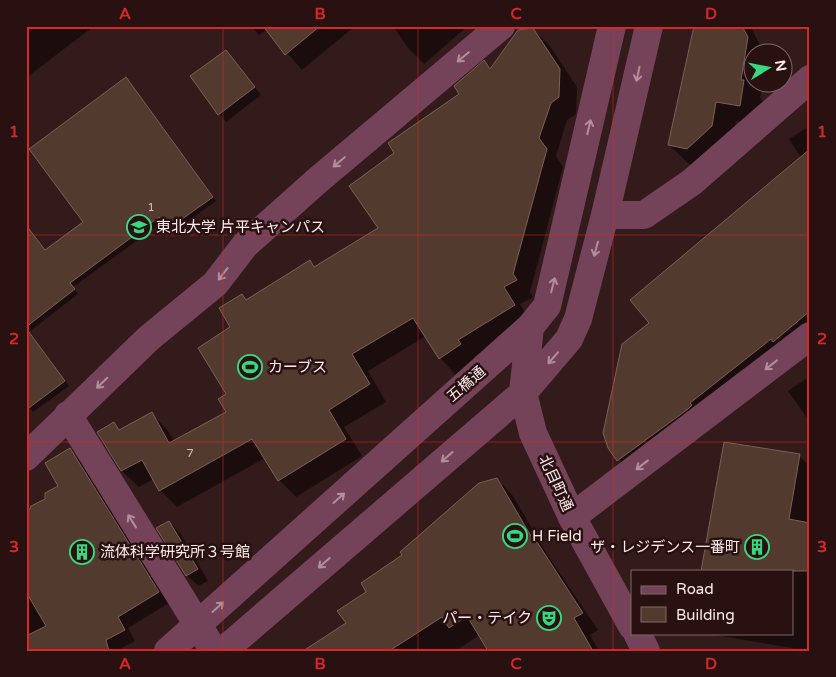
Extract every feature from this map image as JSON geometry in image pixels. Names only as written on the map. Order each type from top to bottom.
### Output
[{"type":"street","points":[[26,457],[149,338],[215,284],[245,245],[296,199],[501,26]]},
{"type":"street","name":"五橋通","points":[[168,651],[530,327],[547,306],[612,26]]},
{"type":"street","points":[[223,651],[522,393],[557,354],[572,332],[578,319],[605,215],[649,26]]},
{"type":"street","points":[[605,215],[644,215],[692,182],[810,79]]},
{"type":"street","name":"北目町通","points":[[530,327],[522,393],[534,433],[572,518],[631,624]]},
{"type":"street","points":[[572,518],[810,336]]},
{"type":"street","points":[[68,415],[214,651]]},
{"type":"street","points":[[637,634],[646,651]]},
{"type":"building","points":[[263,26],[320,26],[285,55]]},
{"type":"building","points":[[694,26],[742,26],[748,37],[747,42],[744,42],[744,62],[741,80],[744,80],[740,106],[716,102],[712,126],[687,149],[668,145]]},
{"type":"building","points":[[533,28],[560,69],[559,97],[551,103],[539,138],[547,149],[513,274],[517,280],[504,287],[515,305],[458,340],[461,344],[439,359],[413,318],[352,354],[370,384],[329,410],[346,439],[278,481],[252,439],[159,491],[142,460],[121,471],[97,432],[114,422],[119,430],[152,412],[169,443],[226,412],[218,399],[226,394],[198,348],[230,327],[219,308],[242,294],[246,300],[310,260],[314,267],[378,228],[349,186],[394,153],[388,143],[459,94],[454,86],[484,60],[490,69],[518,30]]},
{"type":"building","points":[[226,50],[255,87],[218,115],[190,76]]},
{"type":"building","points":[[126,77],[213,197],[168,229],[159,217],[70,283],[75,289],[26,327],[26,225],[45,250],[83,222],[29,149]]},
{"type":"building","points":[[810,149],[810,311],[773,342],[771,339],[690,403],[692,405],[688,409],[617,461],[608,448],[603,433],[622,344],[649,323],[630,300]]},
{"type":"building","points":[[26,328],[65,381],[26,410]]},
{"type":"building","name":"ザ・レジデンス一番町","points":[[724,442],[800,454],[789,519],[810,523],[810,571],[701,570]]},
{"type":"building","name":"流体科学研究所３号館","points":[[70,448],[159,592],[118,617],[125,630],[106,640],[109,651],[26,651],[26,636],[46,626],[26,592],[26,511],[31,506],[45,499],[45,493],[58,486],[45,463]]},
{"type":"building","points":[[497,478],[535,543],[537,542],[583,613],[574,618],[593,651],[488,651],[467,616],[449,628],[442,617],[389,651],[303,651],[346,623],[337,611],[366,592],[361,583],[402,555],[400,552],[479,483]]},
{"type":"building","points":[[169,521],[198,569],[186,576],[156,528]]},
{"type":"place","name":"東北大学 片平キャンパス","points":[[139,227]]},
{"type":"place","name":"カーブス","points":[[250,367]]},
{"type":"place","name":"H Field","points":[[515,536]]},
{"type":"place","name":"ザ・レジデンス一番町","points":[[757,547]]},
{"type":"place","name":"流体科学研究所３号館","points":[[82,552]]},
{"type":"place","name":"パー・テイク","points":[[549,618]]}]
